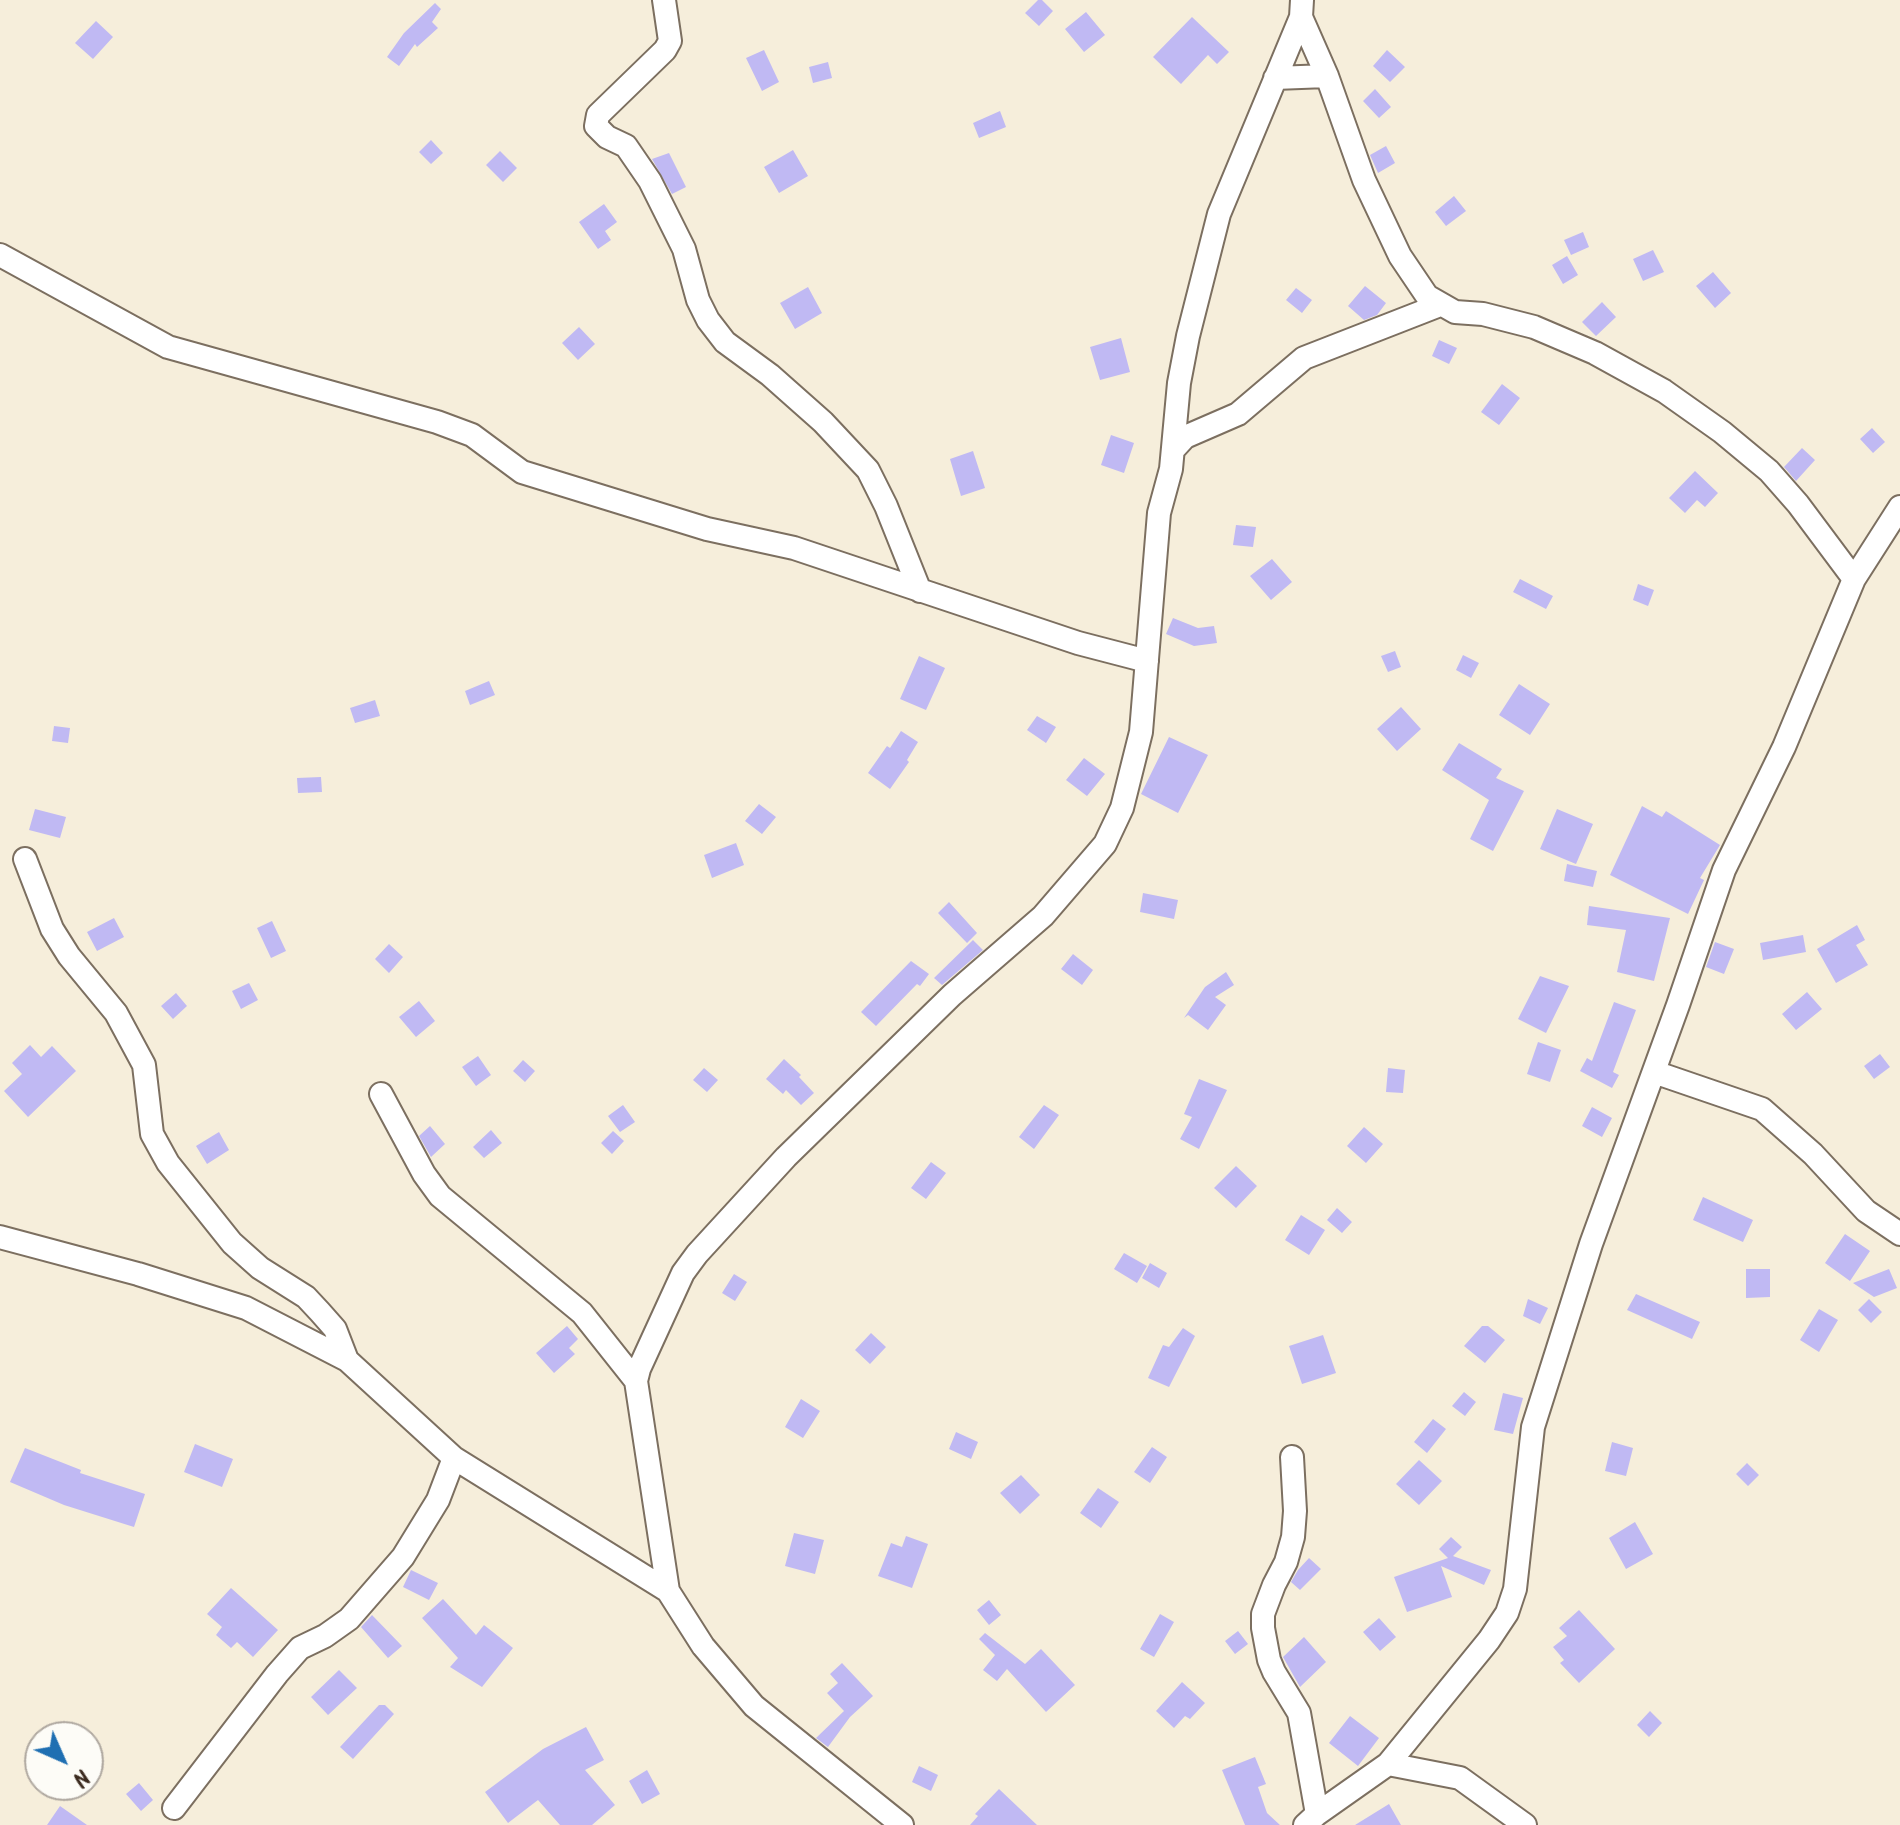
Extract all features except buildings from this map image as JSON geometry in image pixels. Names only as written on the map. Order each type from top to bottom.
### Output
[{"type":"street","points":[[664,0],[670,41],[665,50],[598,115],[596,126],[607,137],[626,146],[650,181],[684,249],[698,300],[708,320],[725,342],[781,384],[823,422],[868,470],[920,591]]},
{"type":"street","points":[[1302,8],[1364,180],[1400,256],[1427,296],[1455,312],[1483,314],[1534,327],[1595,353],[1664,391],[1722,432],[1769,471],[1854,579]]},
{"type":"street","points":[[902,1825],[754,1706],[703,1646],[668,1591],[636,1381],[683,1273],[697,1254],[786,1157],[903,1041],[1043,916],[1105,844],[1122,808],[1141,732],[1159,513],[1171,469],[1179,383],[1188,336],[1219,214],[1302,8]]},
{"type":"street","points":[[1275,78],[1327,76]]},
{"type":"street","points":[[0,255],[168,347],[437,422],[472,435],[522,472],[707,529],[794,548],[1078,643],[1147,661]]},
{"type":"street","points":[[1173,450],[1185,437],[1238,414],[1304,358],[1440,305]]},
{"type":"street","points":[[1292,1457],[1293,1537],[1286,1562],[1263,1614],[1263,1628],[1274,1672],[1299,1713],[1311,1819],[1388,1764],[1489,1640],[1507,1613],[1515,1589],[1533,1427],[1591,1244],[1724,870],[1784,747],[1854,579],[1900,507]]},
{"type":"street","points":[[25,859],[52,929],[69,956],[116,1013],[144,1065],[152,1134],[168,1163],[232,1243],[260,1268],[306,1297],[320,1312],[335,1329],[347,1360]]},
{"type":"street","points":[[1654,1072],[1762,1109],[1813,1154],[1866,1211],[1900,1234]]},
{"type":"street","points":[[381,1094],[417,1163],[440,1196],[582,1313],[636,1381]]},
{"type":"street","points":[[0,1237],[138,1274],[246,1308],[347,1360],[454,1458],[668,1591]]},
{"type":"street","points":[[174,1808],[284,1665],[300,1648],[325,1636],[349,1619],[403,1557],[438,1500],[454,1458]]},
{"type":"street","points":[[1388,1764],[1460,1778],[1525,1825]]}]
